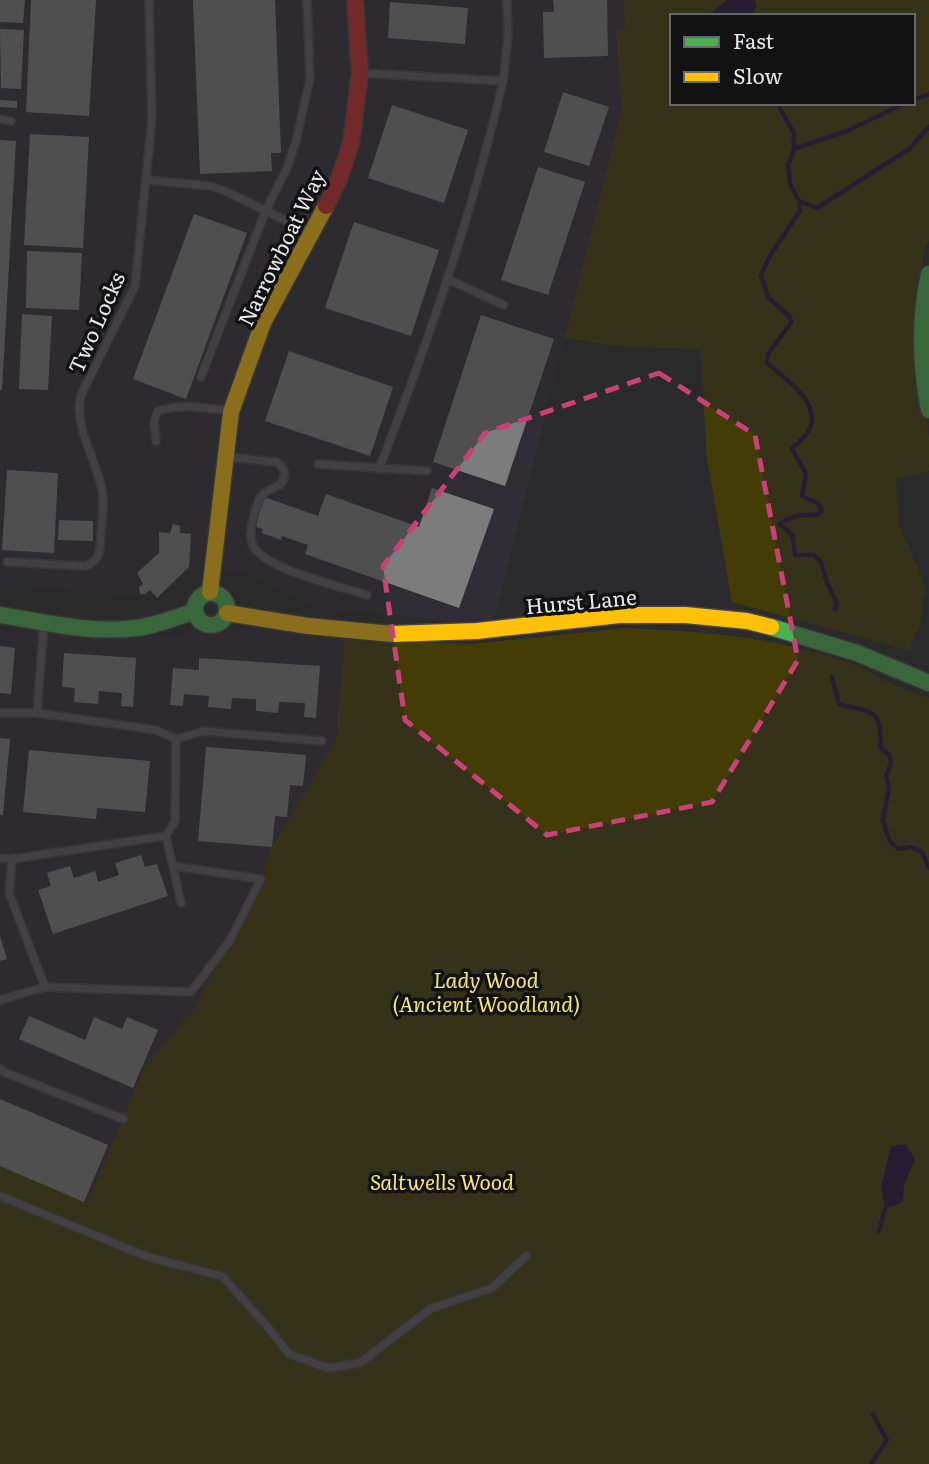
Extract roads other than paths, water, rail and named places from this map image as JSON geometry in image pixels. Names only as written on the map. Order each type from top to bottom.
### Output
[{"type":"street","name":"Narrowboat Way","points":[[210,593],[232,411],[263,323],[313,234],[339,179],[351,143],[360,73],[355,0]]},
{"type":"street","points":[[929,274],[924,294],[920,338],[923,383],[929,410]]},
{"type":"street","points":[[210,593],[222,597],[227,608],[227,613],[218,624],[209,625],[199,621],[194,612],[200,596],[210,593]]},
{"type":"street","points":[[0,615],[102,629],[151,626],[177,615],[194,612]]},
{"type":"street","name":"Hurst Lane","points":[[227,613],[308,626],[392,634],[477,631],[620,615],[747,621],[857,653],[929,682]]},
{"type":"lane","name":"Two Locks","points":[[7,562],[86,566],[97,558],[100,552],[103,497],[78,409],[81,395],[135,286],[152,120],[149,0]]},
{"type":"lane","points":[[201,377],[296,141],[310,90],[307,0]]},
{"type":"lane","points":[[379,469],[420,364],[488,149],[503,81],[508,38],[507,0]]},
{"type":"lane","points":[[360,73],[503,81]]},
{"type":"lane","points":[[0,119],[11,121]]},
{"type":"lane","points":[[146,180],[210,186],[313,234]]},
{"type":"lane","points":[[447,279],[504,305]]},
{"type":"lane","points":[[156,441],[154,421],[158,411],[166,408],[200,407],[232,411]]},
{"type":"lane","points":[[226,457],[276,462],[282,465],[285,471],[281,484],[262,493],[258,500],[250,531],[254,547],[260,554],[277,566],[367,595]]},
{"type":"lane","points":[[318,464],[427,471]]},
{"type":"lane","points":[[37,713],[44,623]]},
{"type":"lane","points":[[0,713],[37,713],[156,730],[176,739],[204,731],[322,741]]},
{"type":"lane","points":[[176,739],[176,821],[166,836],[181,902]]},
{"type":"lane","points":[[0,858],[12,859],[166,836]]},
{"type":"lane","points":[[12,859],[9,892],[45,987]]},
{"type":"lane","points":[[0,1000],[45,987],[191,992],[229,942],[261,879],[173,866]]},
{"type":"lane","points":[[0,1068],[4,1072],[122,1119]]},
{"type":"lane","points":[[0,1196],[148,1257],[222,1276],[267,1325],[289,1354],[328,1368],[360,1363],[430,1309],[492,1288],[526,1256]]},
{"type":"waterway","points":[[915,99],[929,94]]},
{"type":"waterway","points":[[778,105],[794,133],[794,149],[788,165],[790,183],[799,201],[800,211],[770,256],[761,275],[768,297],[790,317],[791,323],[768,354],[767,363],[799,391],[810,409],[810,428],[792,449],[806,474],[802,496],[819,504],[822,511],[817,515],[793,517],[780,524],[793,536],[795,555],[814,555],[821,562],[837,603],[835,609]]},
{"type":"waterway","points":[[794,149],[847,131],[901,105]]},
{"type":"waterway","points":[[799,201],[817,208],[909,149],[929,127]]},
{"type":"waterway","points":[[832,677],[839,704],[868,711],[877,718],[881,748],[889,755],[891,763],[886,776],[889,787],[883,820],[889,840],[898,849],[911,847],[922,852],[929,868]]},
{"type":"waterway","points":[[879,1231],[885,1209]]},
{"type":"waterway","points":[[871,1464],[887,1440],[873,1414]]},
{"type":"park label","name":"Lady Wood (Ancient Woodland)","points":[[486,990]]},
{"type":"park label","name":"Saltwells Wood","points":[[442,1180]]}]
